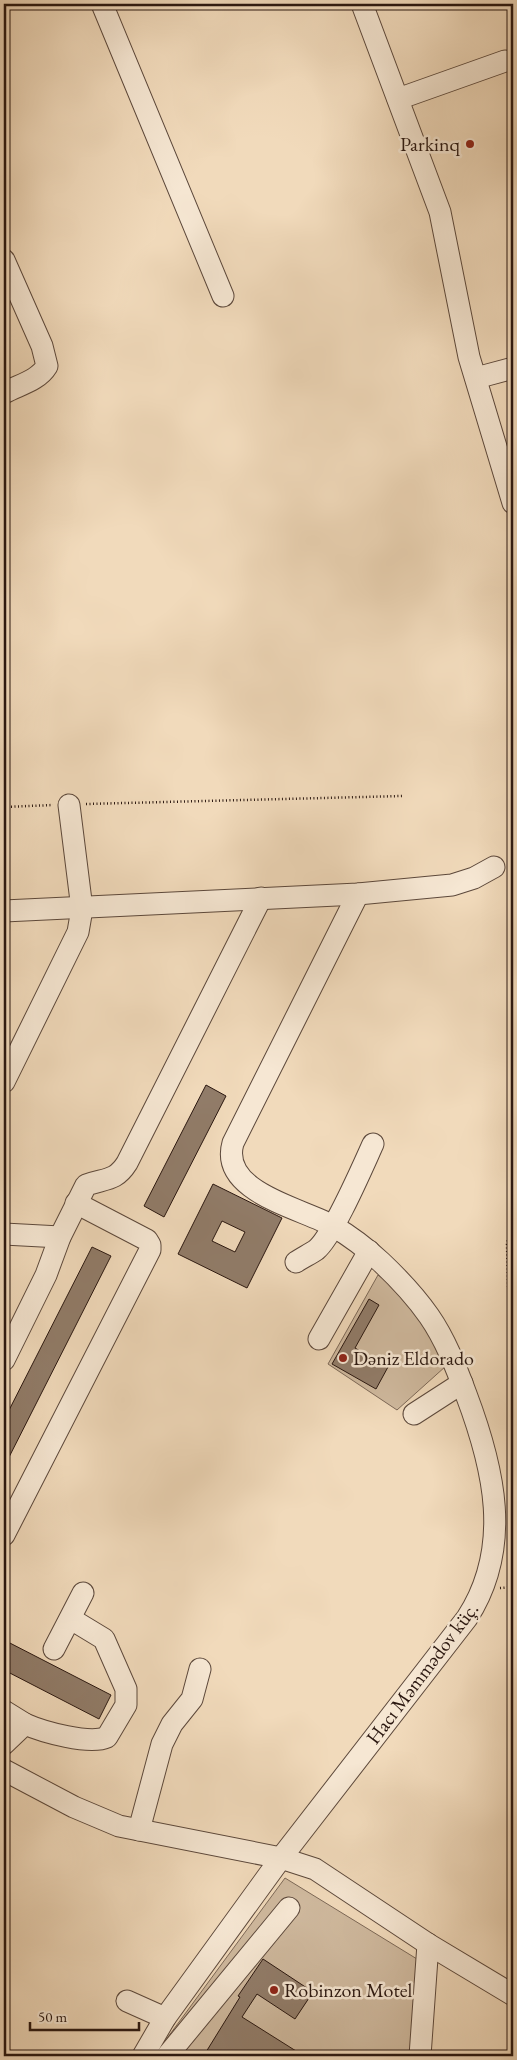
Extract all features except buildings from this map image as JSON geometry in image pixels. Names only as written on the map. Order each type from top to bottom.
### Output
[{"type":"street","points":[[102,4],[223,296]]},
{"type":"street","points":[[362,4],[440,212],[462,329],[513,503]]},
{"type":"street","points":[[398,99],[505,61]]},
{"type":"street","points":[[4,260],[42,346],[47,366],[43,373],[4,393]]},
{"type":"street","points":[[476,378],[513,368]]},
{"type":"street","points":[[4,1082],[78,932],[82,909],[69,804]]},
{"type":"street","points":[[4,911],[82,909],[358,894],[452,885],[474,878],[494,867]]},
{"type":"street","name":"Hacı Məmmədov küç.","points":[[143,2056],[165,2018],[281,1858],[467,1618],[483,1589],[490,1564],[495,1535],[493,1486],[485,1450],[462,1383],[430,1317],[399,1280],[369,1251],[341,1231],[251,1188],[240,1178],[232,1164],[230,1153],[238,1134],[358,894]]},
{"type":"street","points":[[4,1360],[46,1275],[60,1237],[86,1185],[115,1177],[124,1168],[261,898]]},
{"type":"street","points":[[296,1262],[341,1231],[374,1144]]},
{"type":"street","points":[[4,1535],[150,1250],[147,1240],[76,1203]]},
{"type":"street","points":[[4,1234],[60,1237]]},
{"type":"street","points":[[319,1340],[369,1251]]},
{"type":"street","points":[[414,1414],[462,1383]]},
{"type":"street","points":[[54,1649],[83,1593]]},
{"type":"street","points":[[4,1711],[25,1724],[83,1739],[96,1740],[107,1737],[126,1706],[126,1689],[104,1639],[70,1619]]},
{"type":"street","points":[[139,1830],[162,1744],[172,1724],[192,1699],[200,1669]]},
{"type":"street","points":[[4,1744],[25,1724]]},
{"type":"street","points":[[4,1770],[102,1820],[139,1830],[281,1858],[315,1869],[428,1944],[513,1995]]},
{"type":"street","points":[[167,2056],[290,1908]]},
{"type":"street","points":[[420,2056],[428,1944]]},
{"type":"street","points":[[127,2001],[165,2018]]},
{"type":"path","points":[[4,807],[402,796]]},
{"type":"path","points":[[513,1214],[507,1244],[510,1387],[513,1412]]},
{"type":"path","points":[[507,1244],[513,1245]]},
{"type":"shaded area","points":[[378,1275],[387,1281],[434,1336],[446,1366],[397,1410],[328,1364]]},
{"type":"shaded area","points":[[285,1878],[417,1959],[410,2056],[154,2056]]},
{"type":"place","name":"Parkinq","points":[[470,144]]},
{"type":"place","name":"Dəniz Eldorado","points":[[343,1358]]},
{"type":"place","name":"Robinzon Motel","points":[[274,1990]]}]
